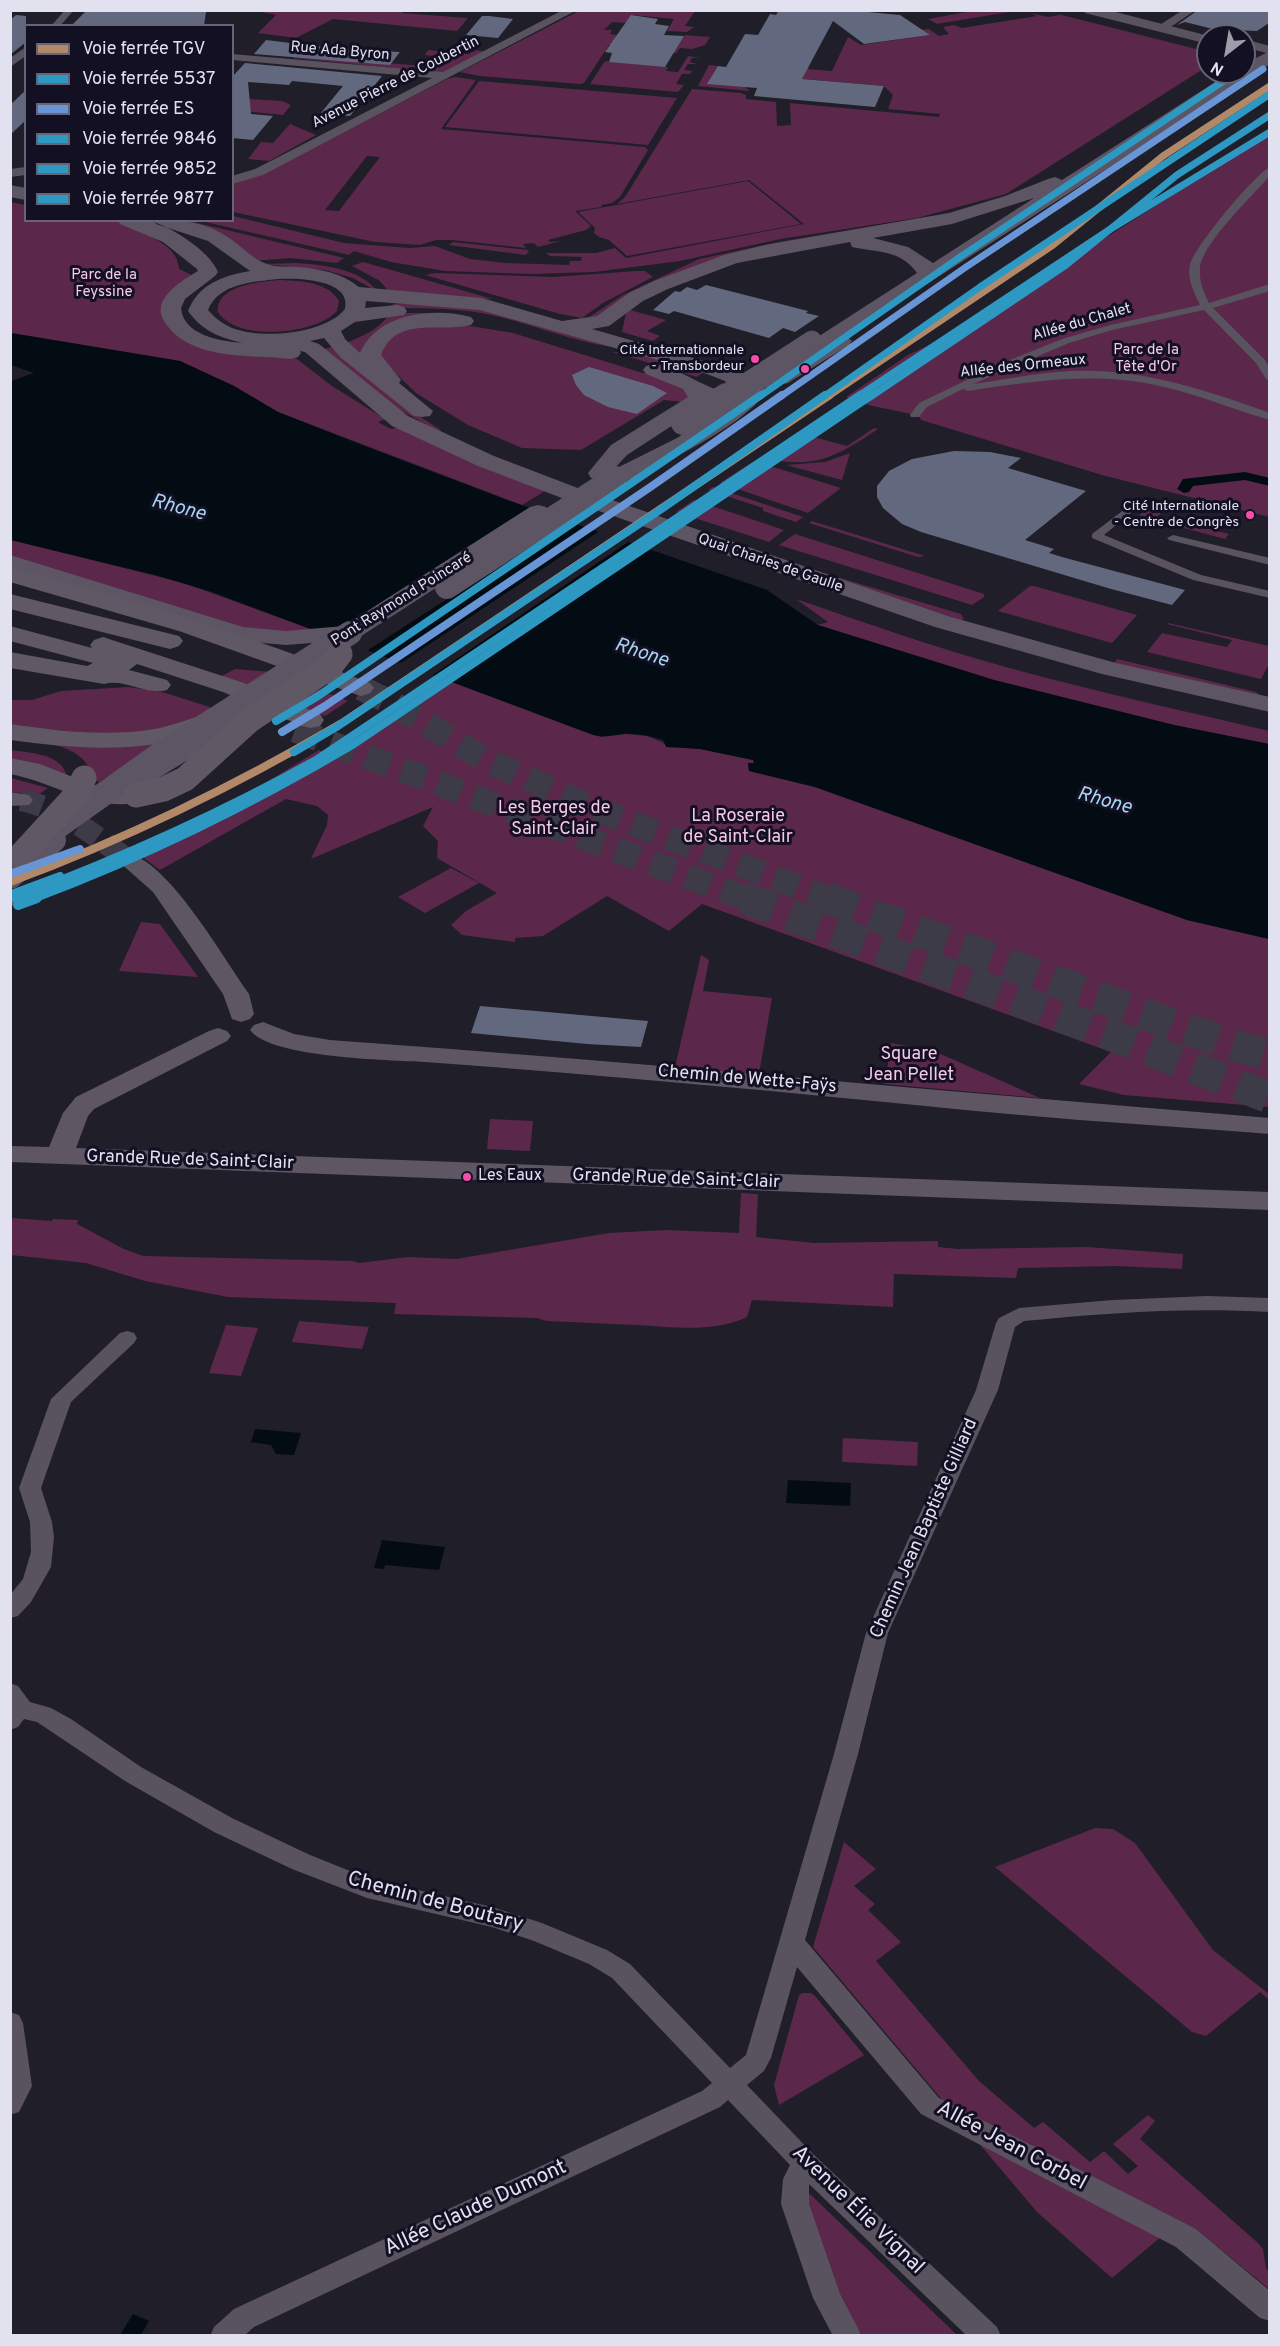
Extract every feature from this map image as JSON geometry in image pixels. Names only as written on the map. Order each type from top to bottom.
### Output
[{"type":"highway","points":[[10,574],[65,588],[257,649],[355,692],[10,593]]},
{"type":"highway","points":[[10,582],[105,601]]},
{"type":"highway","points":[[10,601],[230,655]]},
{"type":"highway","points":[[10,608],[127,641],[192,655],[265,666]]},
{"type":"highway","points":[[10,621],[129,653],[232,687],[303,725],[10,647]]},
{"type":"highway","points":[[10,633],[146,671],[246,710]]},
{"type":"highway","points":[[10,766],[31,770],[89,793],[126,793],[165,789],[185,779],[250,720],[330,668],[345,643]]},
{"type":"highway","points":[[10,655],[158,685]]},
{"type":"highway","points":[[10,660],[158,685]]},
{"type":"highway","points":[[10,665],[84,677],[158,685]]},
{"type":"highway","points":[[10,732],[98,742],[202,733]]},
{"type":"highway","points":[[10,742],[45,749],[69,759],[81,769],[84,778],[75,796],[14,865]]},
{"type":"highway","points":[[10,772],[56,781]]},
{"type":"main road","points":[[816,342],[1203,84]]},
{"type":"main road","points":[[607,476],[816,342],[1083,176],[1224,84]]},
{"type":"main road","points":[[648,368],[740,381],[781,379],[1034,217],[1083,176]]},
{"type":"main road","points":[[395,391],[388,375],[370,355],[376,342],[399,326],[423,320],[456,320],[555,332],[598,324],[607,320],[618,308],[636,297],[661,285],[731,259],[952,218],[1012,200],[1055,183]]},
{"type":"main road","points":[[133,222],[178,241],[206,267],[205,275],[181,291],[172,304],[173,319],[188,334],[213,344],[232,348],[292,353],[333,383],[400,421]]},
{"type":"main road","points":[[137,222],[161,227],[189,238],[224,269],[227,273],[225,284]]},
{"type":"main road","points":[[171,222],[204,232],[222,241],[248,265],[278,273],[307,274],[326,278],[344,285],[353,292],[385,299],[482,304],[690,385],[698,392],[693,403]]},
{"type":"main road","points":[[625,344],[618,332],[623,314],[631,306],[671,286],[742,262],[848,244],[876,243],[914,258],[924,264],[924,269]]},
{"type":"main road","points":[[278,273],[225,284],[206,293],[201,298],[198,311],[201,317],[213,328],[225,333],[240,338],[269,340],[329,328],[350,316],[384,311],[461,313],[625,344],[740,381],[755,390],[753,396],[685,443],[607,476]]},
{"type":"main road","points":[[350,316],[356,306],[353,292]]},
{"type":"main road","name":"Quai Charles de Gaulle","points":[[329,328],[342,347],[420,410],[491,450],[766,549],[946,605],[1114,652],[1269,689]]},
{"type":"main road","name":"Quai Charles de Gaulle","points":[[269,340],[292,342],[312,348],[400,421],[458,450],[575,495],[943,622],[1111,669],[1269,705]]},
{"type":"main road","points":[[607,476],[619,450],[693,403],[740,381]]},
{"type":"main road","name":"Pont Raymond Poincaré","points":[[246,710],[345,643],[607,476]]},
{"type":"main road","points":[[10,562],[220,628],[266,638],[308,638],[345,643]]},
{"type":"main road","points":[[14,865],[98,795],[202,733],[246,710]]},
{"type":"main road","points":[[14,865],[126,793],[246,710]]},
{"type":"main road","points":[[126,793],[202,733]]},
{"type":"main road","points":[[10,890],[98,813],[202,733]]},
{"type":"main road","points":[[129,861],[162,887],[236,994],[241,1014]]},
{"type":"main road","points":[[241,1014],[256,1017],[263,1025],[263,1030],[247,1041],[230,1042],[218,1036],[216,1028],[222,1020],[241,1014]]},
{"type":"main road","name":"Chemin de Wette-Faÿs","points":[[263,1030],[299,1043],[341,1049],[573,1065],[827,1087],[967,1102],[1269,1126]]},
{"type":"main road","points":[[59,1156],[76,1113],[85,1103],[218,1036]]},
{"type":"main road","name":"Grande Rue de Saint-Clair","points":[[10,1154],[1269,1201]]},
{"type":"street","points":[[57,24],[70,10]]},
{"type":"street","name":"Avenue Pierre de Coubertin","points":[[234,179],[259,172],[572,10]]},
{"type":"street","points":[[1090,10],[1196,32]]},
{"type":"street","points":[[1118,10],[1196,36]]},
{"type":"street","points":[[1165,26],[1191,10]]},
{"type":"street","points":[[10,64],[24,52]]},
{"type":"street","name":"Rue Ada Byron","points":[[234,57],[446,76]]},
{"type":"street","points":[[1269,170],[1207,241],[1195,265],[1195,284],[1205,306],[1260,361],[1269,377]]},
{"type":"street","name":"Allée du Chalet","points":[[915,415],[923,405],[1031,353],[1088,334],[1235,299],[1269,287]]},
{"type":"street","name":"Allée des Ormeaux","points":[[953,390],[1060,375],[1096,374],[1136,377],[1179,387],[1269,417]]},
{"type":"street","points":[[1138,502],[1122,522],[1096,536],[1197,578],[1269,595]]},
{"type":"street","points":[[1173,538],[1269,562]]},
{"type":"street","name":"Chemin Jean Baptiste Gilliard","points":[[729,2084],[758,2058],[846,1754],[877,1633],[987,1390],[1006,1323],[1019,1315],[1150,1304],[1269,1305]]},
{"type":"street","points":[[10,1610],[32,1582],[43,1557],[42,1518],[30,1488],[62,1399],[127,1338]]},
{"type":"street","name":"Chemin de Boutary","points":[[13,1707],[43,1714],[175,1798],[223,1825],[301,1862],[368,1888],[492,1917],[542,1933],[598,1957],[621,1971],[729,2084]]},
{"type":"street","name":"Allée Jean Corbel","points":[[791,1942],[930,2106],[1186,2238],[1269,2309]]},
{"type":"street","points":[[10,2023],[19,2086],[10,2104]]},
{"type":"street","name":"Avenue Élie Vignal","points":[[729,2084],[805,2163],[987,2336]]},
{"type":"street","name":"Allée Claude Dumont","points":[[224,2336],[244,2318],[711,2099],[729,2084]]},
{"type":"street","points":[[805,2163],[796,2179],[795,2204],[827,2298],[848,2336]]},
{"type":"green space","points":[[977,10],[1015,11],[937,24],[928,19]]},
{"type":"green space","points":[[257,11],[344,11],[342,13],[347,11],[403,11],[402,13],[468,18],[457,31],[333,19],[296,38],[258,33],[276,15]]},
{"type":"green space","points":[[579,11],[695,11],[685,26],[694,27],[687,32],[667,31],[674,19],[632,15],[626,23],[612,22],[604,30],[612,30],[610,34],[618,35],[625,46],[609,45],[584,83],[580,84],[479,76],[460,72]]},
{"type":"green space","points":[[1046,11],[1196,49],[1196,74],[1006,194],[917,218],[780,239],[680,261],[594,272],[531,274],[445,271],[391,262],[354,251],[349,255],[205,222],[234,222],[234,216],[344,243],[410,248],[435,246],[470,259],[506,263],[569,265],[570,261],[581,261],[582,257],[550,256],[546,253],[596,253],[615,248],[626,258],[804,224],[749,180],[617,204],[625,197],[692,89],[741,93],[746,95],[746,99],[776,102],[777,126],[791,125],[790,103],[939,117],[940,114],[888,109],[893,95],[884,86],[792,78],[799,65],[809,66],[808,69],[832,71],[848,37],[861,45],[930,35],[921,30],[929,29],[939,36],[949,34],[943,27],[954,25],[962,28],[1037,16],[1030,13],[1048,17],[1060,15]]},
{"type":"green space","points":[[685,35],[710,37],[705,45],[692,49],[680,48],[676,53],[644,50],[679,43]]},
{"type":"green space","points":[[428,50],[468,54],[477,50],[485,52],[445,73],[293,58],[295,56],[425,66],[434,56],[425,55]]},
{"type":"green space","points":[[688,56],[700,58],[692,58],[690,62],[697,64],[688,64],[684,70],[692,71],[690,74],[682,74],[676,84],[684,85],[678,92],[590,84],[605,61],[668,67],[666,71],[678,72]]},
{"type":"green space","points":[[709,65],[718,66],[750,91],[698,86]]},
{"type":"green space","points":[[455,77],[476,80],[441,129],[645,147],[648,150],[620,197],[612,203],[601,205],[602,207],[575,211],[591,226],[586,230],[548,240],[550,242],[561,241],[538,247],[534,243],[523,244],[526,248],[452,240],[436,240],[420,245],[375,242],[234,212],[234,181],[265,173],[447,79]],"holes":[[[367,156],[380,157],[339,211],[325,210]]]},
{"type":"green space","points":[[479,81],[677,98],[648,145],[445,127]]},
{"type":"green space","points":[[248,99],[282,101],[291,105],[283,115],[234,109]]},
{"type":"green space","points":[[290,124],[316,135],[269,161],[248,159],[261,142],[273,143]]},
{"type":"green space","name":"Parc de la Tête d'Or","points":[[1269,134],[1269,517],[1102,475],[921,420],[919,416],[864,404],[846,397],[908,355],[1000,311],[1050,273]]},
{"type":"green space","points":[[748,181],[801,224],[627,256],[609,240],[594,233],[595,228],[578,212]]},
{"type":"green space","name":"Parc de la Feyssine","points":[[10,202],[24,205],[24,222],[122,222],[136,227],[161,243],[175,256],[179,269],[198,278],[174,295],[185,335],[293,356],[332,386],[385,419],[378,422],[391,429],[399,427],[545,491],[522,505],[278,412],[234,386],[180,361],[11,333]]},
{"type":"green space","points":[[980,208],[751,252],[607,315],[586,319],[623,295],[699,259],[779,242]]},
{"type":"green space","points":[[188,222],[344,258],[337,263],[290,258],[253,261]]},
{"type":"green space","points":[[453,242],[529,251],[526,255],[449,245]]},
{"type":"green space","points":[[363,262],[493,299],[391,294],[380,281],[352,266]]},
{"type":"green space","points":[[297,263],[340,269],[361,278],[378,292],[353,278],[325,270],[263,264]]},
{"type":"green space","points":[[645,271],[653,277],[603,303],[582,318],[560,314],[425,275],[435,273],[554,277]]},
{"type":"green space","points":[[281,280],[321,286],[339,301],[337,311],[312,326],[276,332],[242,328],[228,322],[218,312],[219,303],[232,290],[252,283]]},
{"type":"green space","points":[[393,304],[435,304],[484,309],[622,348],[575,339],[487,314],[446,309],[393,308]]},
{"type":"green space","points":[[630,310],[666,320],[647,331],[660,336],[653,341],[622,332],[626,313]]},
{"type":"green space","points":[[390,313],[425,313],[412,318],[365,358],[346,343],[376,328]]},
{"type":"green space","points":[[458,324],[513,333],[669,381],[686,389],[688,397],[683,402],[664,400],[581,450],[522,448],[468,425],[416,393],[382,360],[379,348],[401,331],[412,326]]},
{"type":"green space","points":[[332,347],[385,391],[441,430],[438,431],[400,410],[323,349]]},
{"type":"green space","points":[[612,352],[641,353],[705,371],[697,377]]},
{"type":"green space","points":[[874,428],[878,429],[850,447],[825,458],[798,462],[765,458],[802,434],[847,446]]},
{"type":"green space","points":[[850,453],[842,480],[786,465],[825,462]]},
{"type":"green space","points":[[754,461],[841,488],[808,513],[720,483]]},
{"type":"green space","points":[[713,487],[803,517],[796,522],[763,511],[763,508],[708,490]]},
{"type":"green space","points":[[694,500],[784,530],[769,542],[676,512]]},
{"type":"green space","points":[[1149,506],[1164,510],[1158,516],[1229,534],[1225,539],[1139,516]]},
{"type":"green space","points":[[812,521],[925,556],[918,557],[809,523]]},
{"type":"green space","points":[[795,534],[984,594],[984,597],[972,605],[779,545]]},
{"type":"green space","points":[[11,540],[184,583],[316,631],[280,632],[240,627],[11,557]]},
{"type":"green space","points":[[810,569],[961,614],[964,619],[960,620]]},
{"type":"green space","points":[[1030,586],[1137,615],[1112,643],[998,611]]},
{"type":"green space","points":[[796,599],[931,645],[1013,669],[1269,731],[1269,744],[1174,725],[994,680],[817,625],[828,622]]},
{"type":"green space","points":[[1168,623],[1269,646],[1269,664],[1261,679],[1147,652],[1162,633],[1227,647],[1232,640]]},
{"type":"green space","points":[[1117,659],[1256,692],[1260,695],[1114,663]]},
{"type":"green space","points":[[235,669],[272,672],[348,701],[325,716],[220,677]]},
{"type":"green space","name":"Les Berges de Saint-Clair","points":[[441,678],[601,737],[625,734],[647,736],[671,746],[700,749],[753,760],[754,763],[748,763],[749,771],[815,787],[1187,920],[1269,939],[1269,1107],[1124,1095],[1079,1084],[1111,1052],[702,904],[669,931],[607,896],[543,936],[515,938],[515,942],[462,935],[451,925],[466,911],[497,893],[437,858],[438,841],[423,826],[433,807],[311,859],[327,825],[328,815],[317,806],[286,799],[160,870],[141,856],[319,750],[323,752]]},
{"type":"green space","points":[[129,687],[162,692],[213,708],[190,722],[139,736],[11,727],[10,700],[32,700],[61,691]]},
{"type":"green space","points":[[163,742],[99,782],[91,779],[90,771],[83,760],[53,744]]},
{"type":"green space","points":[[10,750],[52,758],[64,768],[67,776],[11,763]]},
{"type":"green space","points":[[11,778],[48,788],[38,795],[11,792]]},
{"type":"green space","points":[[451,868],[479,883],[425,913],[398,897]]},
{"type":"green space","points":[[141,922],[160,924],[198,977],[119,971]]},
{"type":"green space","points":[[701,955],[709,960],[703,991],[772,998],[759,1074],[675,1067]]},
{"type":"green space","name":"Square Jean Pellet","points":[[891,1043],[934,1051],[1040,1098],[885,1084]]},
{"type":"green space","points":[[490,1119],[533,1121],[530,1151],[487,1149]]},
{"type":"green space","points":[[741,1193],[758,1194],[756,1237],[814,1243],[938,1241],[938,1247],[958,1249],[1087,1247],[1183,1254],[1182,1269],[1117,1266],[1018,1268],[1016,1278],[894,1274],[893,1307],[752,1300],[747,1317],[734,1322],[706,1327],[678,1328],[547,1321],[537,1318],[394,1314],[396,1303],[228,1297],[145,1281],[86,1263],[11,1255],[11,1218],[78,1220],[77,1224],[124,1249],[143,1256],[353,1261],[359,1263],[408,1257],[456,1259],[609,1233],[666,1230],[739,1233]]},
{"type":"green space","points":[[299,1321],[369,1327],[362,1349],[292,1342]]},
{"type":"green space","points":[[226,1325],[258,1328],[241,1376],[209,1373]]},
{"type":"green space","points":[[843,1438],[918,1442],[917,1466],[842,1462]]},
{"type":"green space","points":[[1095,1828],[1113,1829],[1135,1843],[1213,1950],[1269,1994],[1269,2000],[1260,1992],[1206,2036],[1192,2032],[995,1867]]},
{"type":"green space","points":[[844,1842],[876,1869],[854,1886],[875,1904],[868,1910],[901,1942],[876,1961],[979,2081],[1034,2128],[1043,2122],[1090,2162],[1104,2151],[1128,2174],[1138,2166],[1113,2144],[1148,2115],[1155,2121],[1140,2139],[1258,2243],[1263,2249],[1266,2268],[1269,2272],[1269,2289],[1196,2229],[1175,2225],[1112,2278],[1037,2212],[813,1947]]},
{"type":"green space","points":[[811,1993],[815,1996],[864,2055],[779,2105],[774,2085],[799,1995]]},
{"type":"green space","points":[[810,2194],[957,2335],[864,2336],[846,2310],[830,2272],[805,2198]]},
{"type":"water","name":"Rhone","points":[[11,333],[180,361],[234,386],[278,412],[362,445],[507,500],[767,590],[818,625],[994,680],[1174,725],[1269,744],[1269,939],[1187,920],[815,787],[749,771],[748,763],[754,763],[753,760],[700,749],[666,747],[663,740],[643,735],[593,735],[212,592],[155,575],[11,540],[11,381],[34,373],[11,365]]},
{"type":"water","points":[[255,1429],[301,1433],[294,1455],[276,1454],[271,1445],[251,1442]]},
{"type":"water","points":[[788,1480],[851,1483],[850,1506],[786,1503]]},
{"type":"water","points":[[382,1540],[445,1547],[439,1570],[385,1565],[384,1569],[374,1568]]},
{"type":"water","points":[[133,2314],[149,2321],[141,2335],[120,2335]]},
{"type":"pier","points":[[532,506],[571,519],[365,652],[310,632],[347,625]]},
{"type":"pier","points":[[601,530],[631,540],[430,677],[398,665]]},
{"type":"building","points":[[87,10],[206,12],[204,24],[73,24]]},
{"type":"building","points":[[779,10],[846,10],[900,15],[930,35],[864,44],[833,21],[802,79],[884,86],[875,107],[754,96],[757,88],[707,84],[718,66],[726,67],[745,34],[758,35],[770,14],[776,15]]},
{"type":"building","points":[[1198,10],[1269,10],[1269,23],[1257,31],[1256,24],[1196,25],[1185,22],[1177,25]]},
{"type":"building","points":[[16,15],[26,16],[24,44],[10,55],[10,20]]},
{"type":"building","points":[[631,15],[658,19],[655,24],[669,26],[664,35],[684,36],[665,67],[609,62],[612,53],[605,52]]},
{"type":"building","points":[[482,16],[513,19],[498,38],[466,35]]},
{"type":"building","points":[[266,40],[332,48],[400,52],[390,65],[254,54]]},
{"type":"building","points":[[245,63],[382,76],[350,116],[320,114],[343,86],[292,81],[289,85],[248,82],[251,114],[273,116],[253,140],[234,138],[234,75]]},
{"type":"building","points":[[24,92],[24,122],[10,135],[10,105]]},
{"type":"building","points":[[706,285],[808,311],[806,313],[819,316],[795,332],[783,328],[769,338],[674,311],[669,314],[653,310],[675,291],[680,292],[687,287],[697,290]]},
{"type":"building","points":[[589,367],[653,386],[667,393],[637,414],[608,407],[584,395],[576,385],[572,375]]},
{"type":"building","points":[[954,451],[990,452],[1021,458],[1008,468],[1086,491],[1025,540],[1054,549],[1049,553],[1185,590],[1172,605],[1111,589],[921,532],[902,524],[883,508],[877,497],[877,486],[889,471],[912,459]]},
{"type":"building","points":[[480,1006],[648,1021],[641,1047],[471,1033]]},
{"type":"waterway","points":[[1184,489],[1188,482],[1245,476],[1270,482]]},
{"type":"tunnel","points":[[361,688],[392,703],[484,759],[597,810],[830,899]]},
{"type":"tunnel","points":[[295,730],[748,899]]},
{"type":"tunnel","points":[[21,800],[37,804],[65,817],[130,861]]},
{"type":"tunnel","points":[[744,898],[1119,1038],[1270,1098]]},
{"type":"tunnel","points":[[826,898],[1194,1032],[1270,1056]]},
{"type":"railway","points":[[22,899],[78,878],[132,853]]},
{"type":"railway","points":[[10,904],[26,898]]},
{"type":"rail line","name":"ES","points":[[282,732],[325,706],[649,488],[966,267],[1263,69]]},
{"type":"rail line","name":"9877","points":[[276,721],[318,696],[642,478],[960,257],[1219,84]]},
{"type":"rail line","name":"TGV","points":[[10,882],[54,866],[180,811],[262,769],[342,723],[1053,245],[1163,156],[1270,86]]},
{"type":"rail line","name":"5537","points":[[294,752],[338,726],[663,508],[980,287],[1270,94]]},
{"type":"rail line","name":"9846","points":[[18,905],[105,871],[190,833],[273,791],[354,744],[1066,265],[1177,175],[1270,115]]},
{"type":"rail line","name":"9852","points":[[14,898],[168,835],[316,760],[951,334],[1109,230],[1270,132]]},
{"type":"rail line","name":"ES","points":[[10,874],[80,849]]},
{"type":"rail line","name":"5537","points":[[14,893],[60,876]]},
{"type":"place","name":"Cité Internationnale - Transbordeur","points":[[755,359]]},
{"type":"place","name":"Cité Internationale - Centre de Congrès","points":[[1250,515]]},
{"type":"place","name":"Les Eaux","points":[[467,1177]]},
{"type":"park label","name":"La Roseraie de Saint-Clair","points":[[738,827]]}]
